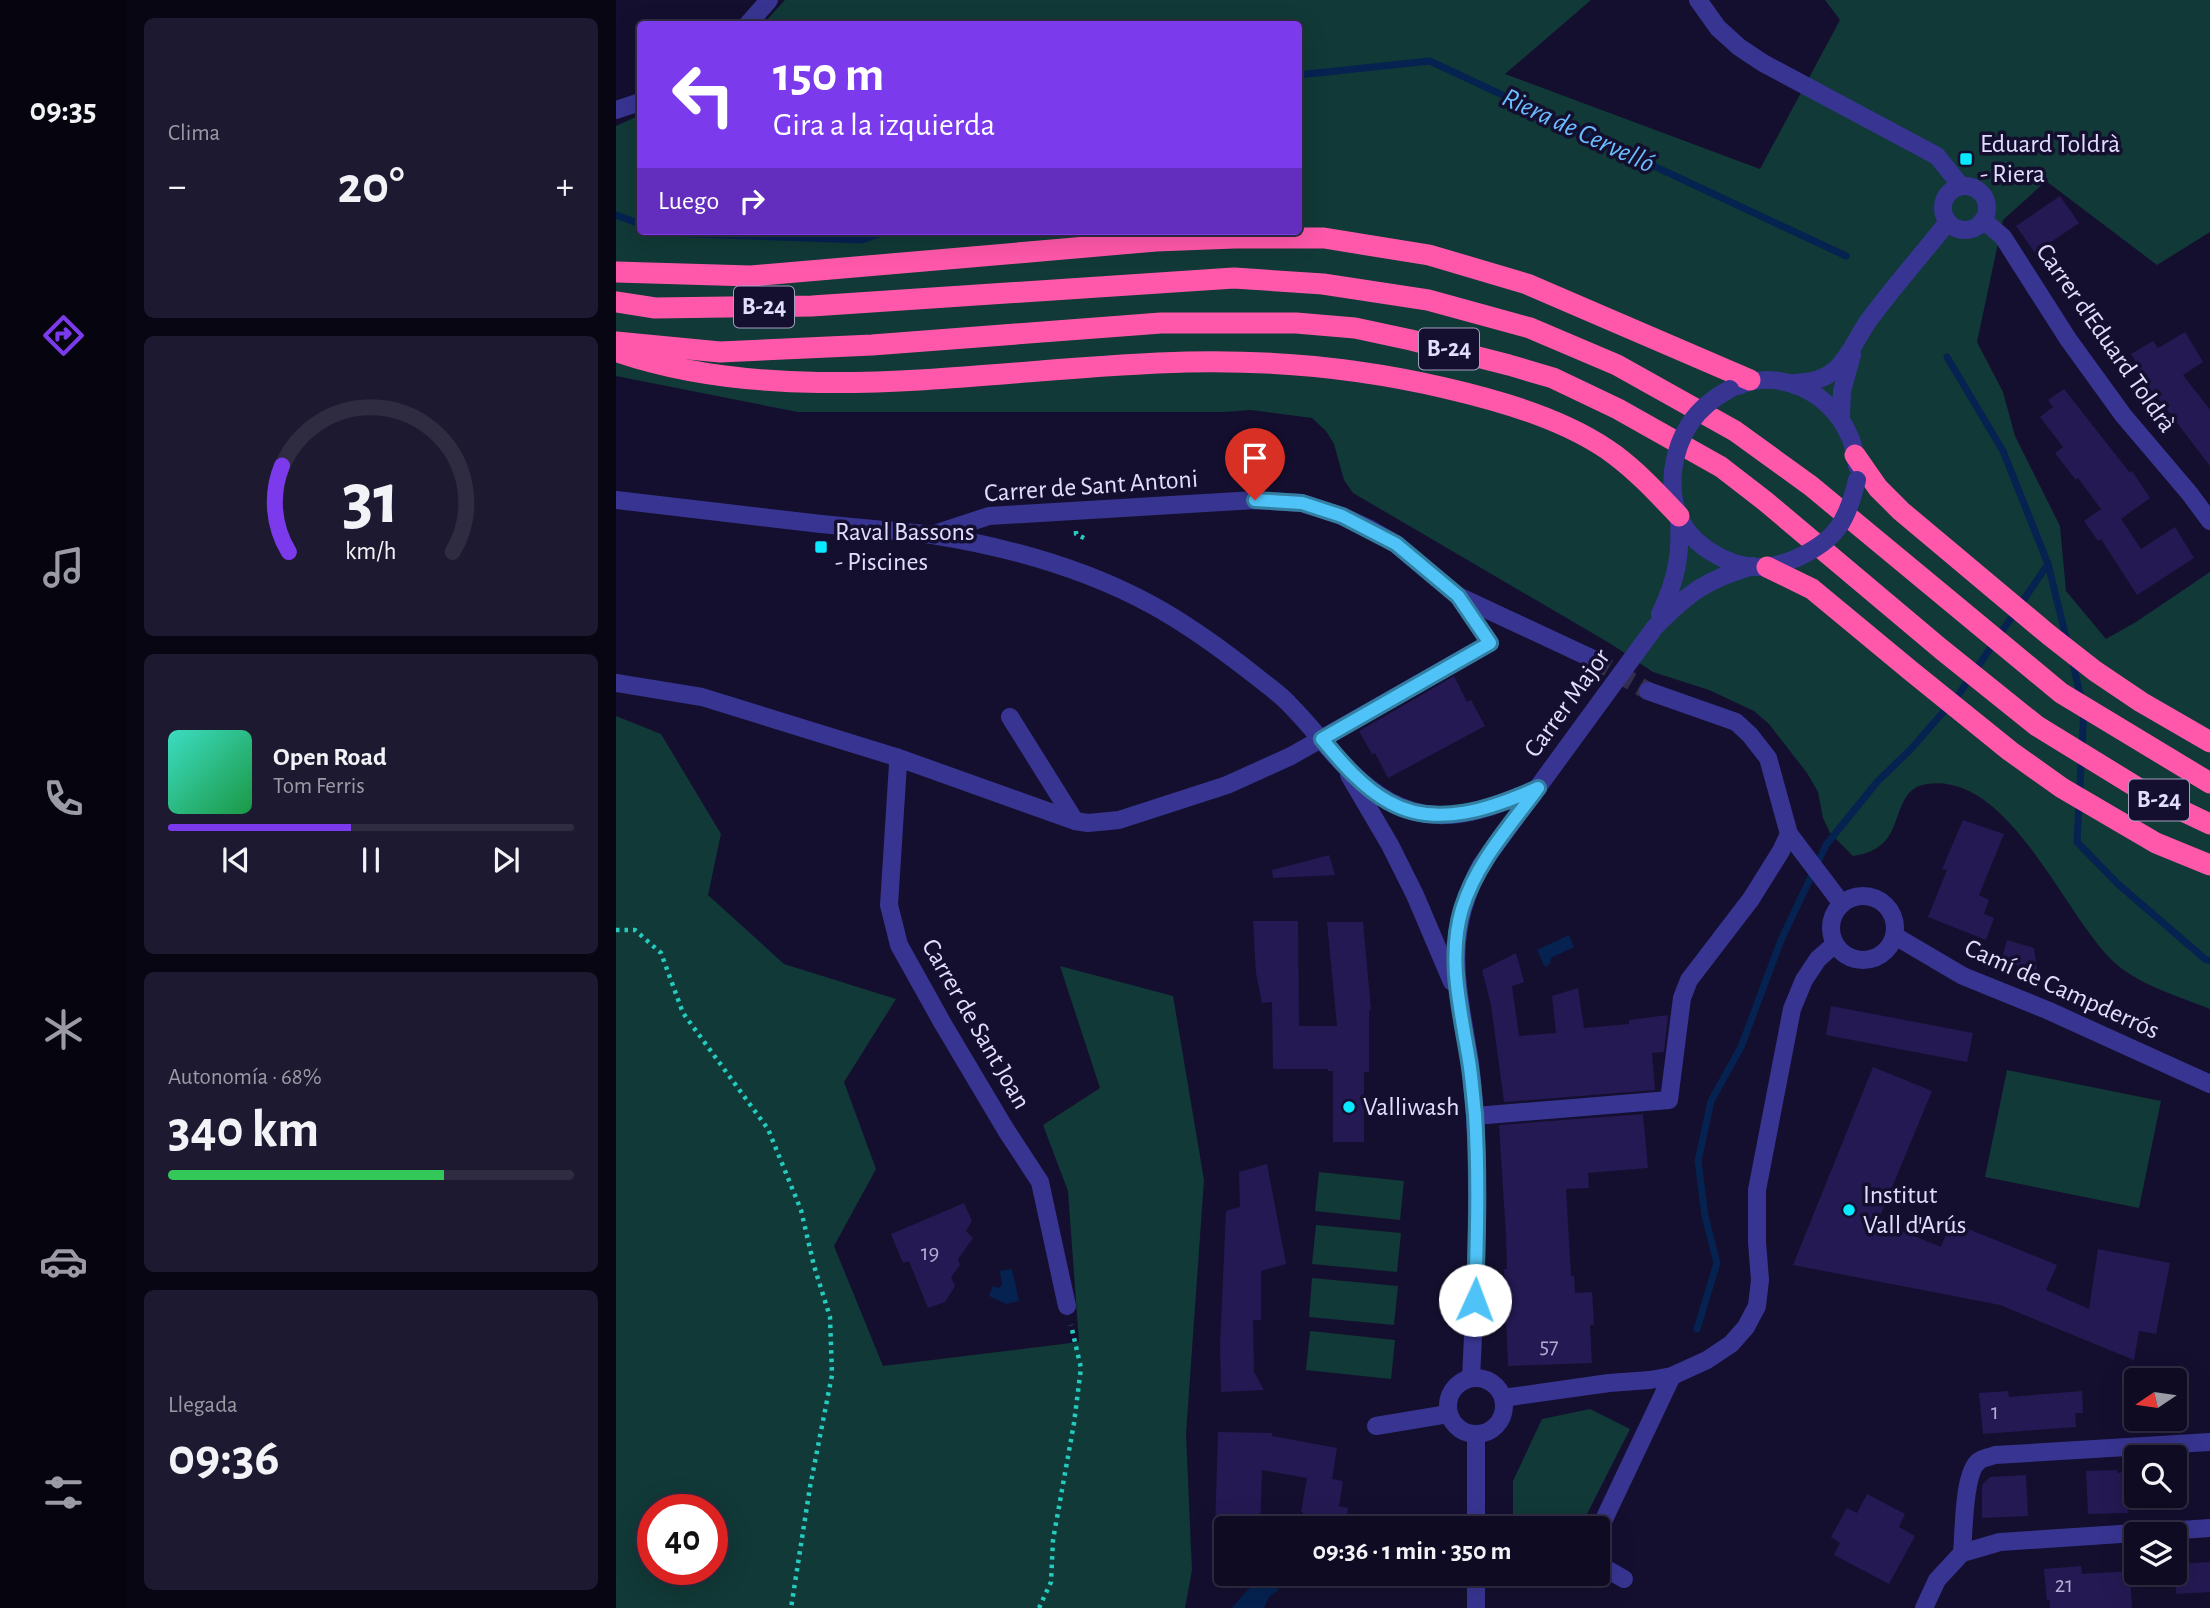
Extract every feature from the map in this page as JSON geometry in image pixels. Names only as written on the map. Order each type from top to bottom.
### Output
[{"type":"highway","points":[[616,272],[751,276],[1156,241],[1324,238],[1429,255],[1527,284],[1750,380]]},
{"type":"highway","name":"B-24","points":[[616,302],[656,308],[812,306],[1234,278],[1323,284],[1428,300],[1530,328],[1617,365],[1735,431],[1811,486],[2061,694],[2210,783]]},
{"type":"highway","name":"B-24","points":[[616,342],[720,352],[872,345],[1161,323],[1296,323],[1355,328],[1509,365],[1553,379],[1618,409],[1721,467],[1765,500],[1931,641],[2037,726],[2151,796],[2210,824]]},
{"type":"highway","points":[[616,351],[680,369],[806,383],[1184,362],[1256,361],[1330,367],[1415,381],[1493,400],[1552,422],[1595,442],[1613,454],[1679,516]]},
{"type":"highway","points":[[1855,454],[1878,488],[1901,511],[2039,628],[2141,702],[2210,742]]},
{"type":"highway","points":[[1760,566],[1812,589],[2010,751],[2062,788],[2156,843],[2210,864]]},
{"type":"street","points":[[751,21],[769,0]]},
{"type":"street","points":[[1698,0],[1718,29],[1739,47],[1763,63],[1937,156],[1961,186]]},
{"type":"street","points":[[616,110],[637,103]]},
{"type":"street","points":[[1961,186],[1970,187],[1983,195],[1987,208],[1983,220],[1968,230],[1948,222],[1943,208],[1949,193],[1961,186]]},
{"type":"street","name":"Carrer d'Eduard Toldrà","points":[[1983,220],[2003,237],[2068,339],[2123,415],[2210,521]]},
{"type":"street","points":[[1794,383],[1828,405],[1841,418],[1851,437],[1857,480],[1848,510],[1832,537],[1797,558],[1760,566],[1729,560],[1708,551],[1692,535],[1679,516],[1674,498],[1673,471],[1679,442],[1688,424],[1714,397],[1750,380],[1810,382],[1833,372],[1855,345],[1870,318],[1948,222]]},
{"type":"street","points":[[1841,418],[1846,371],[1855,345]]},
{"type":"street","points":[[616,500],[931,535],[1000,548],[1047,561],[1100,580],[1152,605],[1237,661],[1287,702],[1342,763],[1388,802],[1404,809],[1430,814],[1454,814],[1503,804],[1538,788]]},
{"type":"street","name":"Carrer de Sant Antoni","points":[[931,535],[989,516],[1255,500],[1302,503],[1342,516],[1396,544],[1458,596],[1593,659]]},
{"type":"street","name":"Carrer Major","points":[[1655,627],[1676,575],[1680,554],[1679,516]]},
{"type":"street","name":"Carrer Major","points":[[1471,1378],[1476,1236],[1475,1116],[1470,1066],[1457,993],[1455,957],[1457,930],[1469,887],[1481,865],[1655,627],[1682,599],[1701,587],[1730,573],[1760,566]]},
{"type":"street","points":[[616,683],[702,697],[896,757],[1075,821],[1088,823],[1119,820],[1215,789],[1289,758],[1490,643],[1458,596]]},
{"type":"street","points":[[1648,691],[1736,722],[1750,734],[1768,758],[1793,839],[1842,904]]},
{"type":"street","points":[[1010,717],[1075,821]]},
{"type":"street","name":"Carrer de Sant Joan","points":[[896,757],[898,764],[889,905],[899,945],[943,1024],[1040,1182],[1067,1306]]},
{"type":"street","points":[[1342,763],[1396,857],[1457,993]]},
{"type":"street","points":[[1475,1116],[1669,1100],[1682,998],[1689,980],[1793,839]]},
{"type":"street","points":[[1855,897],[1875,898],[1888,908],[1894,918],[1895,936],[1884,953],[1874,959],[1862,961],[1843,954],[1835,944],[1831,934],[1832,921],[1842,904],[1855,897]]},
{"type":"street","name":"Camí de Campderrós","points":[[1895,936],[1963,976],[2048,1010],[2210,1084]]},
{"type":"street","points":[[1503,1398],[1609,1382],[1672,1376],[1707,1360],[1731,1345],[1746,1327],[1757,1306],[1760,1280],[1757,1190],[1792,1009],[1804,980],[1818,959],[1835,944]]},
{"type":"street","points":[[1606,1516],[1672,1376]]},
{"type":"street","points":[[1471,1378],[1491,1381],[1499,1388],[1503,1398],[1501,1420],[1485,1433],[1465,1433],[1459,1430],[1448,1414],[1450,1393],[1455,1386],[1471,1378]]},
{"type":"street","points":[[1376,1426],[1448,1414]]},
{"type":"street","points":[[1476,1434],[1476,1516]]},
{"type":"street","points":[[1962,1553],[1971,1472],[1979,1461],[1995,1455],[2210,1442]]},
{"type":"street","points":[[1924,1608],[1937,1580],[1962,1553],[2000,1542],[2210,1528]]},
{"type":"street","points":[[1610,1571],[1624,1579]]},
{"type":"street","points":[[1476,1586],[1476,1608]]},
{"type":"path","points":[[616,930],[635,930],[661,953],[683,1013],[768,1129],[801,1210],[814,1266],[830,1317],[832,1375],[810,1487],[791,1608]]},
{"type":"path","points":[[1039,1608],[1051,1582],[1053,1540],[1081,1368],[1067,1306]]},
{"type":"green space","points":[[785,0],[1591,0],[1505,74],[1760,169],[1840,20],[1825,0],[2210,0],[2210,232],[2157,265],[2046,181],[2003,220],[1977,342],[2003,392],[2015,436],[2060,526],[2066,591],[2106,639],[2210,572],[2210,1009],[2148,984],[2115,963],[2095,941],[2033,851],[2009,823],[1984,800],[1957,786],[1927,784],[1917,787],[1904,801],[1893,828],[1882,844],[1853,856],[1830,833],[1823,818],[1818,792],[1807,773],[1769,724],[1754,711],[1709,690],[1653,672],[1611,644],[1353,493],[1344,480],[1334,444],[1326,431],[1312,418],[1251,410],[798,412],[616,376],[616,126],[637,116],[637,235],[1302,235],[1302,21],[766,21]]},
{"type":"green space","points":[[616,716],[661,734],[721,834],[708,895],[784,964],[896,999],[844,1082],[876,1169],[834,1246],[883,1366],[1079,1342],[1068,1191],[1043,1125],[1100,1088],[1060,966],[1173,996],[1204,1180],[1186,1434],[1192,1570],[1185,1608],[616,1608]]},
{"type":"green space","points":[[2007,1070],[2161,1101],[2139,1208],[1985,1177]]},
{"type":"green space","points":[[1319,1172],[1404,1181],[1400,1220],[1315,1211]]},
{"type":"green space","points":[[1316,1225],[1401,1233],[1397,1272],[1312,1264]]},
{"type":"green space","points":[[1312,1278],[1398,1286],[1394,1325],[1309,1317]]},
{"type":"green space","points":[[1310,1331],[1395,1340],[1391,1379],[1306,1370]]},
{"type":"green space","points":[[1590,1409],[1630,1429],[1586,1516],[1513,1516],[1513,1481],[1542,1419]]},
{"type":"water","points":[[1569,935],[1574,947],[1551,958],[1550,964],[1545,967],[1537,950]]},
{"type":"water","points":[[1012,1269],[1019,1301],[1006,1304],[989,1296],[993,1286],[999,1288],[1002,1285],[1000,1271]]},
{"type":"water","points":[[1252,1586],[1276,1587],[1279,1590],[1269,1597],[1264,1608],[1232,1608]]},
{"type":"building","points":[[2060,196],[2079,223],[2035,253],[2016,226]]},
{"type":"building","points":[[2185,332],[2203,362],[2183,375],[2210,410],[2210,466],[2152,390],[2149,392],[2135,369],[2139,367],[2131,354],[2153,341],[2158,348]]},
{"type":"building","points":[[2064,389],[2130,473],[2132,471],[2150,498],[2121,519],[2141,549],[2175,527],[2194,558],[2137,595],[2101,539],[2098,541],[2084,521],[2101,509],[2055,453],[2063,447],[2040,417],[2053,407],[2048,400]]},
{"type":"building","points":[[1454,676],[1467,702],[1471,700],[1485,726],[1388,778],[1359,731]]},
{"type":"building","points":[[1963,820],[2004,834],[1979,895],[1989,900],[1984,914],[1994,918],[1986,940],[1928,917],[1947,870],[1942,869]]},
{"type":"building","points":[[1329,855],[1335,875],[1273,878],[1272,870]]},
{"type":"building","points":[[1253,921],[1298,921],[1299,1026],[1337,1026],[1327,922],[1363,922],[1371,1010],[1369,1072],[1364,1072],[1364,1142],[1333,1142],[1333,1071],[1273,1069],[1272,1002],[1262,1003],[1256,973]]},
{"type":"building","points":[[2007,940],[2034,948],[2037,971],[2001,961]]},
{"type":"building","points":[[1516,953],[1524,982],[1512,986],[1519,1036],[1556,1033],[1552,996],[1578,988],[1584,1028],[1629,1024],[1629,1020],[1668,1015],[1664,1052],[1652,1053],[1655,1090],[1504,1102],[1491,1005],[1482,970]]},
{"type":"building","points":[[1831,1006],[1973,1033],[1967,1062],[1826,1035]]},
{"type":"building","name":"Institut Vall d'Arús","points":[[1873,1067],[1932,1091],[1878,1221],[1941,1247],[1951,1222],[2057,1265],[2046,1290],[2089,1309],[2098,1249],[2170,1263],[2156,1334],[2139,1331],[2134,1360],[2000,1305],[1793,1265]]},
{"type":"building","points":[[1643,1114],[1648,1168],[1588,1173],[1589,1188],[1566,1189],[1571,1276],[1574,1276],[1575,1293],[1592,1292],[1592,1363],[1508,1366],[1504,1269],[1507,1269],[1506,1235],[1499,1125]]},
{"type":"building","points":[[1267,1164],[1286,1264],[1261,1271],[1261,1320],[1253,1320],[1254,1372],[1264,1390],[1221,1392],[1220,1347],[1226,1211],[1240,1207],[1239,1172]]},
{"type":"building","points":[[964,1203],[972,1221],[966,1231],[973,1238],[958,1259],[960,1265],[951,1277],[955,1286],[945,1302],[928,1308],[909,1261],[903,1263],[891,1234]]},
{"type":"building","points":[[2008,1391],[2009,1397],[2082,1391],[2083,1413],[2075,1413],[2076,1427],[1983,1434],[1979,1393]]},
{"type":"building","points":[[1218,1432],[1272,1433],[1272,1436],[1337,1448],[1332,1479],[1343,1481],[1339,1506],[1348,1508],[1347,1516],[1302,1516],[1307,1478],[1262,1470],[1260,1516],[1215,1516]]},
{"type":"building","points":[[2086,1471],[2124,1472],[2124,1508],[2128,1508],[2128,1513],[2088,1514]]},
{"type":"building","points":[[2026,1475],[2028,1516],[1982,1518],[1982,1485],[1990,1477]]},
{"type":"building","points":[[1867,1494],[1905,1514],[1899,1527],[1915,1536],[1889,1584],[1834,1555],[1840,1543],[1831,1537],[1847,1508],[1857,1513]]},
{"type":"building","points":[[2210,1562],[2210,1592],[2176,1594],[2176,1585],[2187,1585],[2187,1563]]},
{"type":"building","points":[[2081,1566],[2082,1574],[2124,1571],[2124,1585],[2131,1585],[2132,1608],[2050,1608],[2044,1569]]},
{"type":"waterway","name":"Riera de Cervelló","points":[[1302,75],[1430,61],[1846,256]]},
{"type":"waterway","name":"Riera de Cervelló","points":[[616,215],[637,223]]},
{"type":"waterway","name":"Riera de Cervelló","points":[[721,235],[862,240],[876,235]]},
{"type":"waterway","points":[[1947,357],[2003,451],[2048,564],[2067,641]]},
{"type":"waterway","points":[[1697,1329],[1717,1263],[1705,1216],[1698,1161],[1711,1101],[1741,1047],[1781,940],[1826,845],[1877,782],[1911,749],[1959,694],[2048,564]]},
{"type":"waterway","points":[[2072,659],[2081,699]]},
{"type":"waterway","points":[[2084,710],[2077,842],[2118,884],[2210,961]]},
{"type":"tunnel","points":[[1593,659],[1648,691]]},
{"type":"place","name":"Eduard Toldrà - Riera","points":[[1966,159]]},
{"type":"place","name":"Raval Bassons - Piscines","points":[[821,547]]},
{"type":"place","name":"Valliwash","points":[[1349,1107]]},
{"type":"place","name":"Institut Vall d'Arús","points":[[1849,1210]]},
{"type":"route","points":[[1255,500],[1302,503],[1342,516],[1396,544],[1458,596],[1490,643],[1322,739],[1342,763],[1388,802],[1404,809],[1430,814],[1444,815],[1483,809],[1503,804],[1538,788],[1481,865],[1469,887],[1457,930],[1457,993],[1470,1066],[1475,1116],[1475,1300]]}]
